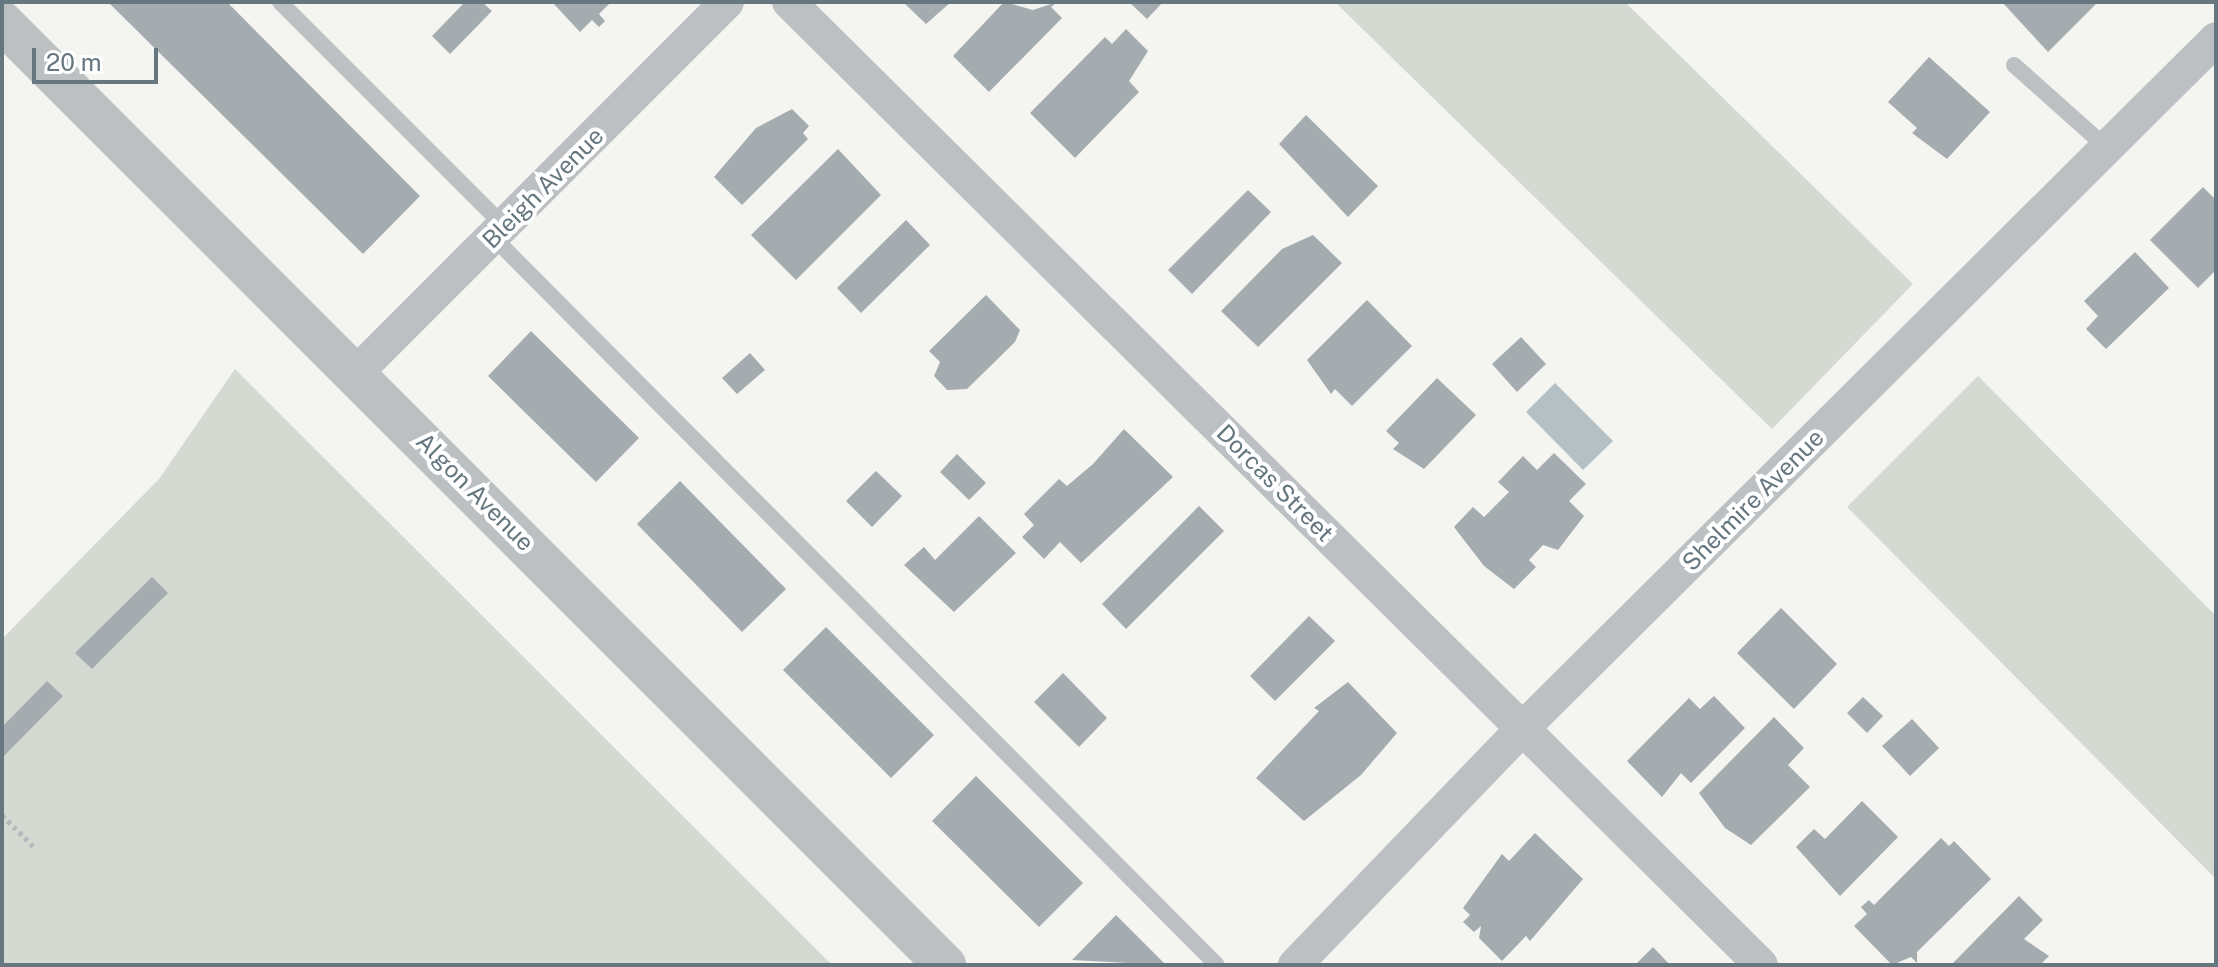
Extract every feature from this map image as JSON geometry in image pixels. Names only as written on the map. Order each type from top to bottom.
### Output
[{"type":"street","name":"Bleigh Avenue","points":[[357,372],[727,2]]},
{"type":"street","name":"Dorcas Street","points":[[789,2],[1761,965]]},
{"type":"street","name":"Algon Avenue","points":[[2,22],[357,372],[945,965]]},
{"type":"street","name":"Shelmire Avenue","points":[[1295,965],[1523,728],[2216,39]]},
{"type":"lane","points":[[280,2],[499,233],[1217,965]]},
{"type":"lane","points":[[2014,65],[2107,148]]},
{"type":"path","points":[[2,815],[35,848]]},
{"type":"shaded area","points":[[1335,2],[1625,2],[1913,284],[1772,429]]},
{"type":"shaded area","points":[[235,369],[832,965],[2,965],[2,639],[159,479]]},
{"type":"shaded area","points":[[1978,376],[2216,616],[2216,879],[1847,507]]},
{"type":"shaded area","points":[[1555,383],[1613,441],[1583,470],[1526,412]]},
{"type":"building","points":[[108,2],[227,2],[420,196],[363,254]]},
{"type":"building","points":[[465,2],[482,2],[492,11],[450,54],[432,36]]},
{"type":"building","points":[[552,2],[611,2],[599,14],[605,21],[599,27],[592,20],[580,32]]},
{"type":"building","points":[[903,2],[951,2],[926,24]]},
{"type":"building","points":[[1004,2],[1033,10],[1057,2],[1051,7],[1062,18],[989,92],[953,56]]},
{"type":"building","points":[[1129,2],[1163,2],[1147,19]]},
{"type":"building","points":[[2002,2],[2098,2],[2048,52]]},
{"type":"building","points":[[1126,29],[1148,51],[1129,81],[1139,92],[1075,158],[1030,113],[1105,37],[1112,44]]},
{"type":"building","points":[[1929,57],[1990,112],[1947,159],[1912,133],[1917,128],[1888,102]]},
{"type":"building","points":[[792,109],[809,126],[803,133],[808,139],[742,205],[714,177],[756,128]]},
{"type":"building","points":[[1306,115],[1378,186],[1348,217],[1279,144]]},
{"type":"building","points":[[838,149],[881,195],[796,280],[751,235]]},
{"type":"building","points":[[2203,187],[2216,200],[2216,270],[2198,288],[2150,240]]},
{"type":"building","points":[[1248,190],[1271,212],[1192,294],[1168,270]]},
{"type":"building","points":[[906,220],[930,245],[861,313],[837,288]]},
{"type":"building","points":[[1313,235],[1342,263],[1258,347],[1221,311],[1282,249]]},
{"type":"building","points":[[2135,252],[2169,288],[2106,349],[2086,329],[2098,316],[2084,301]]},
{"type":"building","points":[[986,295],[1020,330],[1015,342],[967,389],[947,390],[934,376],[940,362],[929,351]]},
{"type":"building","points":[[1367,300],[1412,346],[1352,406],[1335,389],[1331,394],[1307,360]]},
{"type":"building","points":[[531,331],[639,438],[596,482],[488,376]]},
{"type":"building","points":[[1521,337],[1546,364],[1517,392],[1492,364]]},
{"type":"building","points":[[750,353],[765,370],[737,394],[722,378]]},
{"type":"building","points":[[1437,378],[1476,415],[1424,469],[1393,449],[1399,443],[1386,431]]},
{"type":"building","points":[[1124,429],[1173,477],[1081,563],[1060,542],[1044,559],[1022,537],[1034,525],[1024,514],[1059,479],[1067,486],[1093,464]]},
{"type":"building","points":[[1554,453],[1586,484],[1569,501],[1584,516],[1558,550],[1543,545],[1529,560],[1536,567],[1514,589],[1484,566],[1454,527],[1473,507],[1484,517],[1509,492],[1498,482],[1523,456],[1537,470]]},
{"type":"building","points":[[957,454],[986,483],[969,500],[940,472]]},
{"type":"building","points":[[876,471],[902,496],[872,527],[846,501]]},
{"type":"building","points":[[680,481],[786,589],[742,632],[637,524]]},
{"type":"building","points":[[1199,506],[1224,531],[1126,629],[1102,604]]},
{"type":"building","points":[[979,516],[1016,553],[954,612],[904,565],[924,547],[935,560]]},
{"type":"building","points":[[152,577],[168,593],[92,669],[75,653]]},
{"type":"building","points":[[1781,608],[1837,664],[1794,709],[1737,653]]},
{"type":"building","points":[[1309,616],[1335,641],[1275,701],[1250,676]]},
{"type":"building","points":[[826,627],[934,735],[891,778],[783,670]]},
{"type":"building","points":[[1063,673],[1107,718],[1079,747],[1034,702]]},
{"type":"building","points":[[47,681],[63,696],[2,758],[2,727]]},
{"type":"building","points":[[1348,682],[1397,733],[1361,775],[1304,821],[1256,778],[1319,711],[1314,708]]},
{"type":"building","points":[[1714,696],[1745,728],[1691,783],[1681,773],[1662,797],[1627,761],[1689,698],[1700,709]]},
{"type":"building","points":[[1863,697],[1883,716],[1867,733],[1847,713]]},
{"type":"building","points":[[1774,717],[1804,748],[1788,765],[1810,787],[1751,845],[1725,828],[1699,793]]},
{"type":"building","points":[[1912,719],[1939,748],[1910,776],[1882,746]]},
{"type":"building","points":[[976,776],[1083,883],[1039,927],[932,821]]},
{"type":"building","points":[[1862,801],[1898,837],[1840,896],[1796,847],[1814,829],[1825,839]]},
{"type":"building","points":[[1535,833],[1583,879],[1530,941],[1526,936],[1502,961],[1479,938],[1481,926],[1474,932],[1463,922],[1470,915],[1463,908],[1502,854],[1509,861]]},
{"type":"building","points":[[1941,838],[1949,846],[1954,841],[1991,879],[1917,952],[1917,963],[1911,957],[1892,965],[1854,926],[1867,914],[1861,907],[1869,900],[1874,905]]},
{"type":"building","points":[[2019,896],[2043,920],[2024,939],[2049,956],[2040,965],[1951,965]]},
{"type":"building","points":[[1116,915],[1166,965],[1072,960]]},
{"type":"building","points":[[1653,947],[1670,965],[1635,965]]}]
